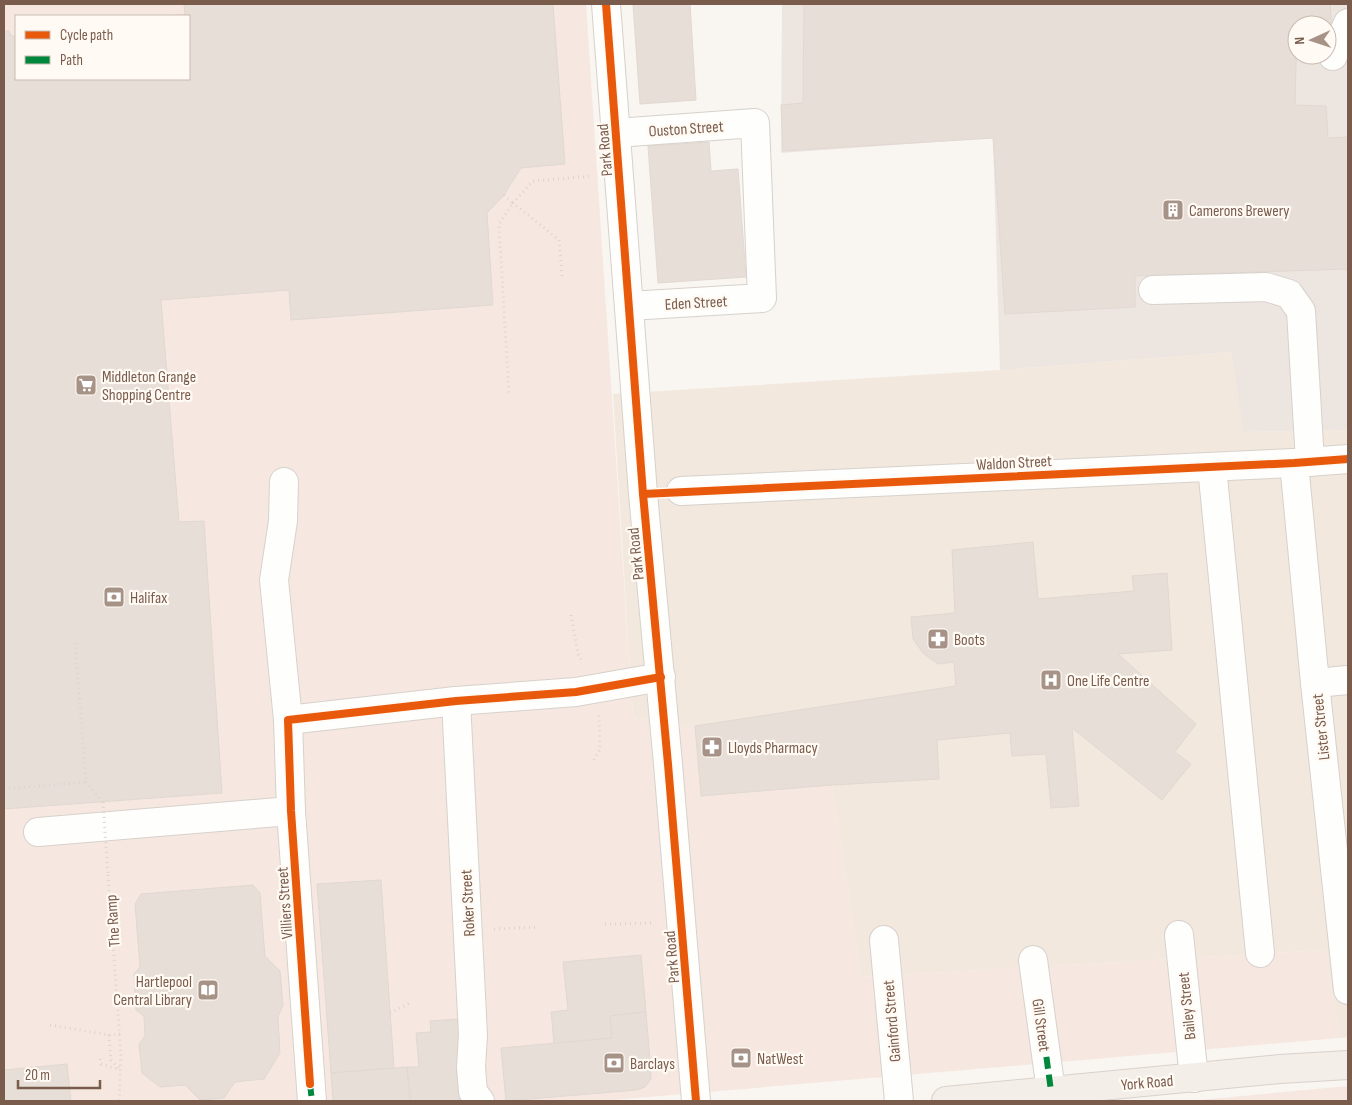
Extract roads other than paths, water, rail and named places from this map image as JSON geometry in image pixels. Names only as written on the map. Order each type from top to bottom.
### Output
[{"type":"main road","name":"York Road","points":[[946,1101],[1348,1065]]},
{"type":"street","name":"Park Road","points":[[606,4],[643,494],[661,677],[696,1101]]},
{"type":"street","points":[[1337,47],[1348,23]]},
{"type":"street","name":"Ouston Street","points":[[616,133],[755,123],[762,298]]},
{"type":"street","name":"Lister Street","points":[[1153,290],[1266,286],[1289,294],[1301,312],[1302,462],[1315,683],[1342,860],[1348,990]]},
{"type":"street","name":"Eden Street","points":[[629,306],[762,298]]},
{"type":"street","name":"Waldon Street","points":[[680,491],[1348,459]]},
{"type":"street","points":[[1212,467],[1260,953]]},
{"type":"street","name":"Villiers Street","points":[[284,482],[283,521],[274,580],[288,720],[291,810],[311,1093]]},
{"type":"street","points":[[288,720],[456,701],[576,692],[661,677]]},
{"type":"street","points":[[1315,683],[1348,680]]},
{"type":"street","name":"Roker Street","points":[[456,701],[474,1035],[471,1067],[473,1092],[480,1101]]},
{"type":"street","points":[[38,832],[291,810]]},
{"type":"street","name":"Bailey Street","points":[[1179,935],[1194,1078]]},
{"type":"street","name":"Gainford Street","points":[[884,940],[899,1101]]},
{"type":"street","name":"Gill Street","points":[[1033,960],[1051,1091]]},
{"type":"place","name":"Camerons Brewery","points":[[1173,210]]},
{"type":"place","name":"Middleton Grange Shopping Centre","points":[[86,385]]},
{"type":"place","name":"Halifax","points":[[114,597]]},
{"type":"place","name":"Boots","points":[[938,639]]},
{"type":"place","name":"One Life Centre","points":[[1051,680]]},
{"type":"place","name":"Lloyds Pharmacy","points":[[712,747]]},
{"type":"place","name":"Hartlepool Central Library","points":[[208,990]]},
{"type":"place","name":"NatWest","points":[[741,1058]]},
{"type":"place","name":"Barclays","points":[[614,1063]]}]
